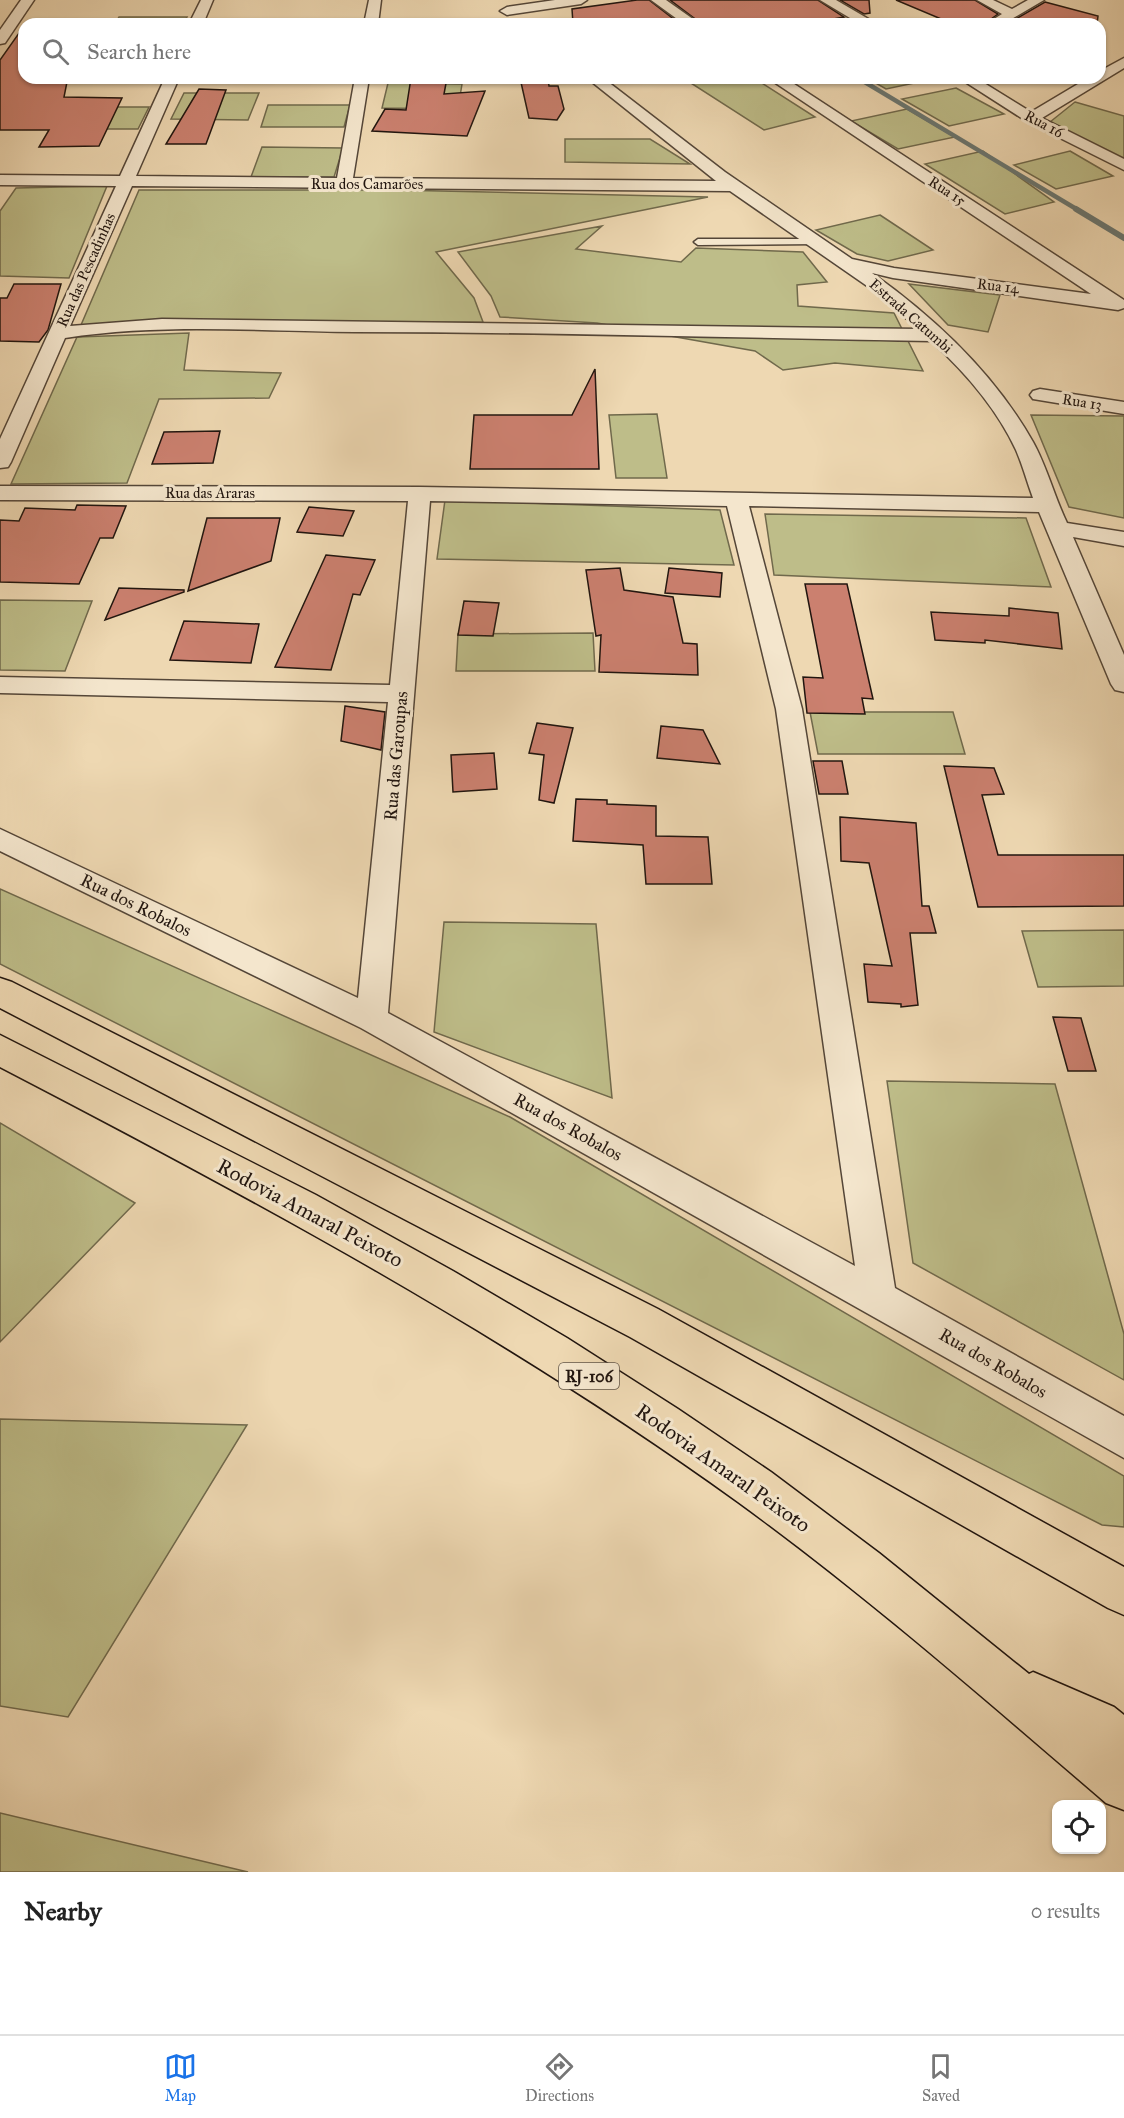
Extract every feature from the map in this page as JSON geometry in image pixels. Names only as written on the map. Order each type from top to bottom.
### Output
[{"type":"highway","points":[[0,992],[633,1317],[1009,1525],[1124,1592]]},
{"type":"highway","name":"Rodovia Amaral Peixoto","points":[[0,1050],[271,1190],[402,1262],[544,1347],[702,1450],[826,1541],[1124,1785]]},
{"type":"highway","points":[[1001,1682],[1097,1724],[1124,1747]]},
{"type":"street","points":[[0,40],[28,0]]},
{"type":"street","points":[[199,18],[207,0]]},
{"type":"street","points":[[372,18],[375,0]]},
{"type":"street","points":[[516,18],[502,8],[581,0]]},
{"type":"street","points":[[657,0],[684,18]]},
{"type":"street","points":[[825,0],[859,18]]},
{"type":"street","points":[[983,0],[1012,14]]},
{"type":"street","points":[[1004,18],[1038,0]]},
{"type":"street","points":[[1106,73],[1124,62]]},
{"type":"street","name":"Rua das Pescadinhas","points":[[0,462],[169,84]]},
{"type":"street","points":[[344,184],[361,84]]},
{"type":"street","name":"Estrada Catumbi","points":[[602,84],[735,186],[874,283],[938,335],[977,377],[1015,430],[1028,455],[1046,505],[1058,528],[1124,684]]},
{"type":"street","name":"Rua 15","points":[[784,84],[1121,304]]},
{"type":"street","name":"Rua 16","points":[[976,84],[1031,118],[1124,165]]},
{"type":"street","points":[[1031,118],[1087,84]]},
{"type":"street","name":"Rua dos Camarões","points":[[0,180],[735,186]]},
{"type":"street","name":"Rua 14","points":[[836,257],[893,273],[1061,294],[1121,304]]},
{"type":"street","points":[[874,283],[893,273]]},
{"type":"street","points":[[1061,294],[1077,277]]},
{"type":"street","points":[[57,334],[88,329],[162,325],[401,326],[938,335]]},
{"type":"street","name":"Rua 13","points":[[1040,395],[1124,408]]},
{"type":"street","name":"Rua das Araras","points":[[0,493],[420,494],[1046,505]]},
{"type":"street","name":"Rua das Garoupas","points":[[372,1019],[420,494]]},
{"type":"street","points":[[736,499],[789,709],[878,1298]]},
{"type":"street","points":[[1058,528],[1124,539]]},
{"type":"street","points":[[0,685],[402,694]]},
{"type":"street","name":"Rua dos Robalos","points":[[0,840],[372,1019],[878,1298],[1124,1438]]},
{"type":"street","points":[[1009,1525],[1124,1568]]},
{"type":"lane","points":[[698,242],[814,242]]},
{"type":"shaded area","points":[[119,17],[187,17],[186,18]]},
{"type":"shaded area","points":[[388,84],[462,84],[458,109],[382,108]]},
{"type":"shaded area","points":[[692,84],[763,84],[815,117],[764,130]]},
{"type":"shaded area","points":[[877,84],[910,84],[886,89]]},
{"type":"shaded area","points":[[956,88],[1004,114],[949,126],[902,99]]},
{"type":"shaded area","points":[[184,93],[259,93],[248,120],[171,119]]},
{"type":"shaded area","points":[[1075,102],[1124,116],[1124,160],[1050,122]]},
{"type":"shaded area","points":[[268,105],[350,105],[344,127],[261,127]]},
{"type":"shaded area","points":[[67,107],[149,107],[138,129],[54,129]]},
{"type":"shaded area","points":[[907,109],[955,137],[898,149],[851,121]]},
{"type":"shaded area","points":[[565,139],[650,139],[690,164],[565,162]]},
{"type":"shaded area","points":[[262,147],[343,148],[334,177],[251,177]]},
{"type":"shaded area","points":[[983,151],[1054,202],[1005,214],[925,164]]},
{"type":"shaded area","points":[[1070,151],[1113,176],[1056,189],[1014,165]]},
{"type":"shaded area","points":[[107,186],[69,278],[0,276],[0,211],[16,188]]},
{"type":"shaded area","points":[[139,190],[394,190],[708,197],[436,252],[474,298],[483,322],[81,325]]},
{"type":"shaded area","points":[[880,215],[933,250],[888,261],[857,254],[816,230]]},
{"type":"shaded area","points":[[602,226],[576,249],[681,262],[696,248],[803,252],[827,282],[797,285],[798,306],[894,313],[923,371],[835,363],[783,370],[755,351],[597,323],[500,317],[491,296],[458,252]]},
{"type":"shaded area","points":[[909,284],[1000,295],[988,332],[948,325]]},
{"type":"shaded area","points":[[189,333],[184,370],[281,373],[269,398],[159,399],[127,483],[11,484],[77,337]]},
{"type":"shaded area","points":[[657,414],[667,478],[616,478],[609,415]]},
{"type":"shaded area","points":[[1031,415],[1124,416],[1124,518],[1069,507]]},
{"type":"shaded area","points":[[445,500],[720,510],[734,565],[437,559]]},
{"type":"shaded area","points":[[765,514],[1026,518],[1051,587],[774,575]]},
{"type":"shaded area","points":[[0,600],[92,601],[65,671],[0,670]]},
{"type":"shaded area","points":[[593,633],[595,671],[456,671],[458,634]]},
{"type":"shaded area","points":[[810,712],[953,712],[965,754],[818,754]]},
{"type":"shaded area","points":[[0,889],[510,1117],[1124,1476],[1124,1527],[1102,1525],[0,964]]},
{"type":"shaded area","points":[[444,922],[596,924],[612,1098],[434,1032]]},
{"type":"shaded area","points":[[1124,930],[1124,986],[1038,987],[1022,931]]},
{"type":"shaded area","points":[[887,1081],[1055,1084],[1124,1334],[1124,1380],[913,1263]]},
{"type":"shaded area","points":[[0,1123],[135,1203],[0,1342]]},
{"type":"shaded area","points":[[0,1419],[247,1425],[68,1717],[0,1706]]},
{"type":"shaded area","points":[[0,1813],[248,1872],[0,1872]]},
{"type":"building","points":[[649,0],[672,18],[573,18],[572,9]]},
{"type":"building","points":[[670,0],[818,0],[844,17],[839,18],[694,18]]},
{"type":"building","points":[[840,0],[869,0],[870,13],[864,14]]},
{"type":"building","points":[[896,0],[975,0],[998,14],[992,18],[939,18]]},
{"type":"building","points":[[1045,2],[1098,16],[1098,18],[1017,18]]},
{"type":"building","points":[[18,34],[18,84],[67,84],[64,97],[122,98],[99,146],[39,147],[49,130],[0,130],[0,60]]},
{"type":"building","points":[[410,84],[446,84],[444,94],[485,91],[467,136],[372,131],[385,109],[406,110]]},
{"type":"building","points":[[521,84],[558,86],[564,109],[557,120],[529,118]]},
{"type":"building","points":[[199,89],[226,90],[206,144],[166,144]]},
{"type":"building","points":[[14,284],[61,284],[48,330],[39,342],[0,341],[0,298],[7,298]]},
{"type":"building","points":[[595,369],[599,469],[470,469],[474,415],[572,415]]},
{"type":"building","points":[[220,431],[213,463],[152,464],[164,432]]},
{"type":"building","points":[[77,505],[126,506],[113,538],[100,538],[79,584],[0,582],[0,520],[19,521],[25,508],[75,510]]},
{"type":"building","points":[[309,507],[354,511],[343,536],[297,532]]},
{"type":"building","points":[[207,518],[280,518],[271,561],[188,591]]},
{"type":"building","points":[[326,555],[375,560],[360,595],[353,594],[331,670],[275,667]]},
{"type":"building","points":[[620,568],[624,590],[673,597],[683,643],[697,644],[698,675],[599,672],[601,635],[596,636],[586,570]]},
{"type":"building","points":[[669,568],[722,573],[720,597],[665,593]]},
{"type":"building","points":[[805,584],[847,584],[873,699],[862,698],[865,714],[807,713],[803,677],[823,678]]},
{"type":"building","points":[[119,588],[184,590],[184,592],[105,620]]},
{"type":"building","points":[[464,601],[499,603],[493,636],[458,635]]},
{"type":"building","points":[[1009,608],[1058,613],[1062,649],[985,640],[985,643],[935,640],[931,612],[1009,616]]},
{"type":"building","points":[[184,621],[259,624],[251,663],[170,660]]},
{"type":"building","points":[[345,706],[385,712],[381,750],[341,741]]},
{"type":"building","points":[[537,723],[573,728],[554,803],[539,800],[544,755],[529,753]]},
{"type":"building","points":[[661,726],[703,730],[720,764],[657,758]]},
{"type":"building","points":[[494,753],[497,789],[453,792],[451,755]]},
{"type":"building","points":[[813,761],[842,761],[848,794],[819,794]]},
{"type":"building","points":[[944,766],[994,768],[1004,794],[982,795],[998,855],[1124,855],[1124,906],[978,907]]},
{"type":"building","points":[[576,799],[607,800],[607,804],[656,806],[656,836],[708,837],[712,884],[646,884],[643,845],[573,841]]},
{"type":"building","points":[[840,817],[916,823],[922,906],[929,906],[936,933],[910,933],[918,1005],[901,1007],[901,1004],[868,1002],[864,964],[892,966],[869,863],[841,861]]},
{"type":"building","points":[[1053,1017],[1081,1018],[1096,1071],[1068,1071]]},
{"type":"waterway","points":[[868,84],[1078,210]]},
{"type":"waterway","points":[[1076,209],[1124,238]]}]
